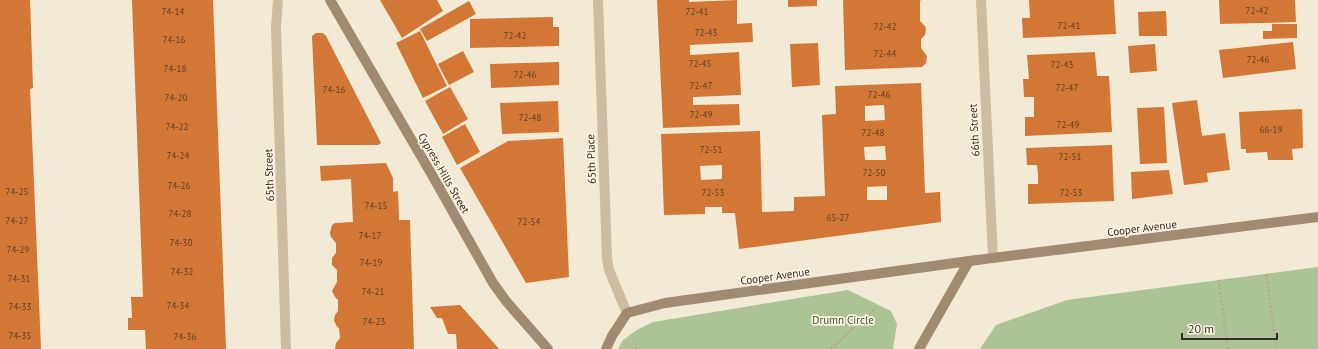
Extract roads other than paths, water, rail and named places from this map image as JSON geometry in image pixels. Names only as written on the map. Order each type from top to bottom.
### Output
[{"type":"main road","name":"Cypress Hills Street","points":[[330,0],[493,283],[506,301],[548,349]]},
{"type":"main road","name":"Cooper Avenue","points":[[627,313],[665,303],[969,261],[1318,218]]},
{"type":"main road","points":[[919,349],[969,261]]},
{"type":"main road","points":[[606,349],[612,336],[627,313]]},
{"type":"street","name":"65th Street","points":[[278,0],[276,27],[286,349]]},
{"type":"street","name":"65th Place","points":[[598,0],[607,258],[609,270],[627,313]]},
{"type":"street","name":"66th Street","points":[[981,0],[992,258]]},
{"type":"park label","name":"Drumn Circle","points":[[843,320]]}]
